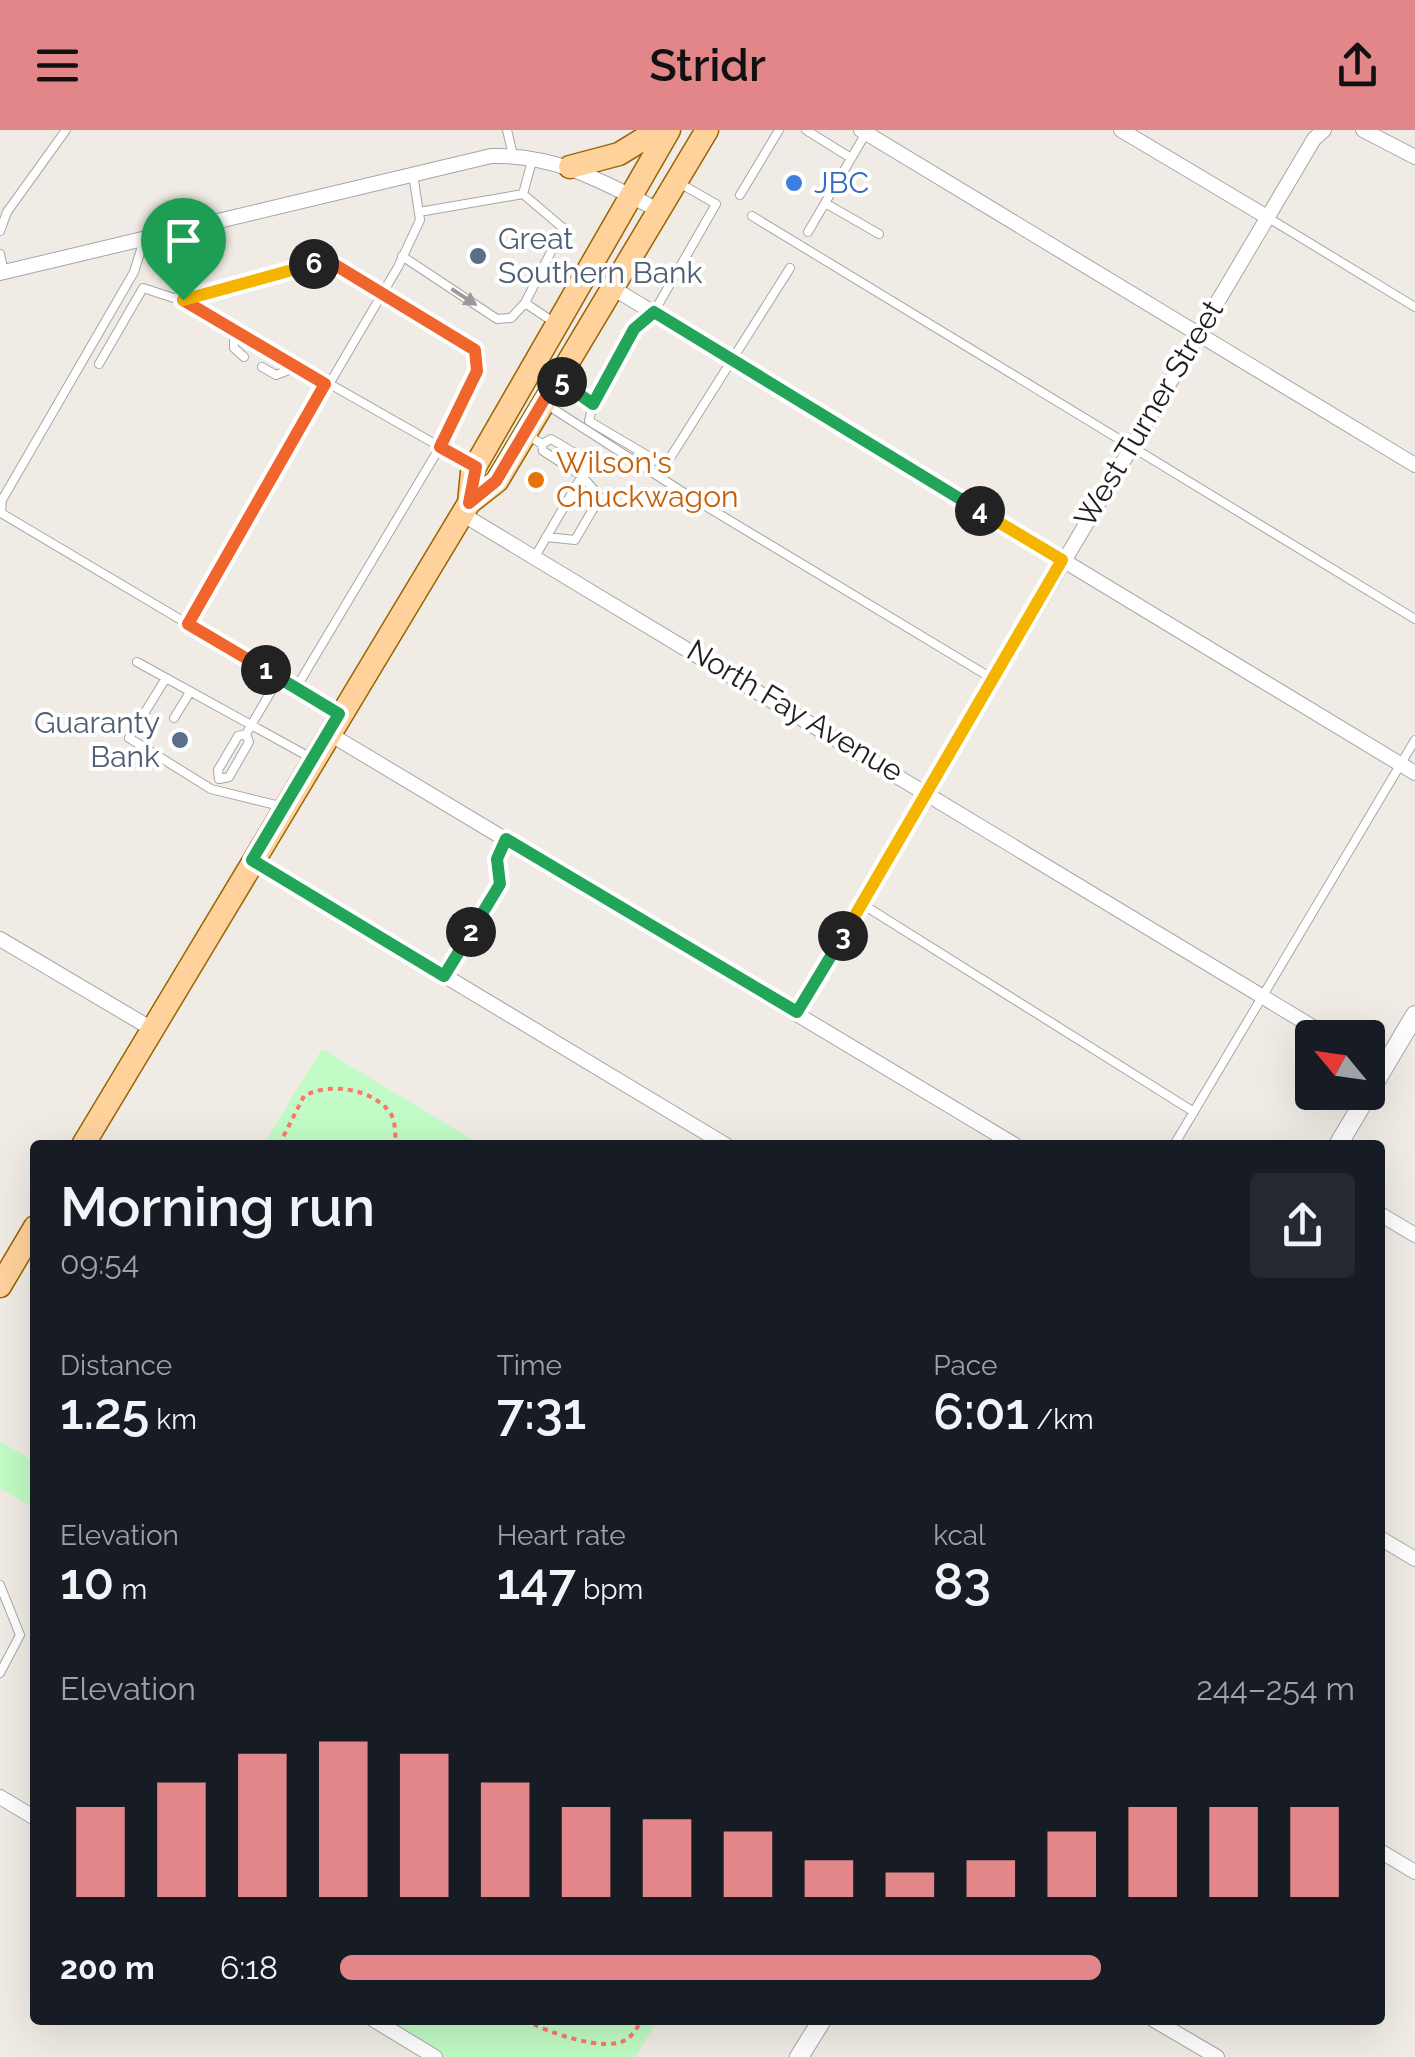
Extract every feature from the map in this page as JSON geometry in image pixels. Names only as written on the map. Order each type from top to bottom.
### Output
[{"type":"main road","points":[[570,167],[619,154],[658,130]]},
{"type":"main road","points":[[86,1140],[465,508],[476,467],[669,130]]},
{"type":"main road","points":[[465,508],[496,481],[533,438],[557,378],[656,208],[707,130]]},
{"type":"main road","points":[[0,1286],[30,1235]]},
{"type":"street","points":[[1121,130],[1267,217]]},
{"type":"street","name":"West Turner Street","points":[[797,1012],[1196,334],[1324,130]]},
{"type":"street","points":[[1363,130],[1415,157]]},
{"type":"street","points":[[863,132],[1415,465]]},
{"type":"street","points":[[2,272],[463,161],[513,155],[570,167],[656,208]]},
{"type":"street","points":[[610,286],[1415,773]]},
{"type":"street","name":"North Fay Avenue","points":[[465,508],[536,555],[1302,1020]]},
{"type":"street","points":[[334,724],[506,839],[1007,1140]]},
{"type":"street","points":[[252,860],[718,1140]]},
{"type":"street","points":[[0,939],[152,1030]]},
{"type":"street","points":[[1385,1052],[1415,1015]]},
{"type":"street","points":[[1340,1140],[1354,1110]]},
{"type":"street","points":[[1385,1217],[1415,1235]]},
{"type":"street","points":[[1385,1541],[1415,1559]]},
{"type":"street","points":[[0,1797],[30,1815]]},
{"type":"street","points":[[1385,1854],[1415,1872]]},
{"type":"street","points":[[382,2025],[436,2057]]},
{"type":"street","points":[[800,2057],[819,2025]]},
{"type":"street","points":[[1163,2025],[1217,2057]]},
{"type":"lane","points":[[0,231],[7,212],[66,130]]},
{"type":"lane","points":[[507,130],[513,155]]},
{"type":"lane","points":[[740,194],[779,130]]},
{"type":"lane","points":[[806,130],[851,158]]},
{"type":"lane","points":[[808,232],[863,132]]},
{"type":"lane","points":[[523,194],[533,157]]},
{"type":"lane","points":[[188,624],[325,384],[383,291],[420,220],[413,174]]},
{"type":"lane","points":[[673,180],[716,204],[654,312],[634,329],[593,404],[589,421],[665,466],[790,268]]},
{"type":"lane","points":[[418,212],[523,194]]},
{"type":"lane","points":[[402,256],[497,318],[510,318],[525,302],[563,228],[523,194]]},
{"type":"lane","points":[[825,203],[880,234]]},
{"type":"lane","points":[[752,216],[1415,619]]},
{"type":"lane","points":[[1267,217],[1415,307]]},
{"type":"lane","points":[[145,238],[134,272],[2,500],[0,513],[296,688],[334,724]]},
{"type":"lane","points":[[0,254],[2,272]]},
{"type":"lane","points":[[183,300],[327,260],[475,350],[477,371],[440,447],[296,688]]},
{"type":"lane","points":[[99,364],[143,288],[183,300],[476,467]]},
{"type":"lane","points":[[525,302],[558,324]]},
{"type":"lane","points":[[234,329],[234,348],[244,357]]},
{"type":"lane","points":[[262,367],[276,375],[297,367]]},
{"type":"lane","points":[[557,378],[593,404]]},
{"type":"lane","points":[[554,410],[688,496],[994,679]]},
{"type":"lane","points":[[533,438],[551,439],[590,462],[536,555]]},
{"type":"lane","points":[[533,438],[543,451],[582,476],[600,498],[575,540],[546,537]]},
{"type":"lane","points":[[136,662],[248,730],[312,759]]},
{"type":"lane","points":[[166,678],[129,738],[154,749],[212,789],[284,807]]},
{"type":"lane","points":[[212,789],[238,736],[248,730],[279,678]]},
{"type":"lane","points":[[174,718],[190,692]]},
{"type":"lane","points":[[1177,1140],[1415,740]]},
{"type":"lane","points":[[444,976],[500,884],[497,859],[506,839]]},
{"type":"lane","points":[[862,904],[1194,1112]]},
{"type":"lane","points":[[0,1584],[20,1635],[0,1673]]},
{"type":"path","points":[[282,1140],[304,1096],[334,1088],[364,1094],[387,1110],[394,1121],[396,1140]]},
{"type":"path","points":[[538,2025],[611,2044],[627,2039],[638,2025]]},
{"type":"green space","points":[[322,1049],[473,1140],[266,1140]]},
{"type":"green space","points":[[0,1441],[30,1459],[30,1506],[0,1488]]},
{"type":"green space","points":[[392,2025],[655,2025],[635,2057],[446,2057]]},
{"type":"place","name":"JBC","points":[[794,183]]},
{"type":"place","name":"Great Southern Bank","points":[[478,256]]},
{"type":"place","name":"Wilson's Chuckwagon","points":[[536,480]]},
{"type":"place","name":"Guaranty Bank","points":[[180,740]]},
{"type":"route","points":[[327,260],[475,350],[477,371],[440,447],[476,467],[469,503],[496,481],[557,378],[593,404],[634,329],[654,312],[1062,560],[797,1012],[506,839],[497,859],[500,884],[444,976],[252,860],[339,714],[188,624],[325,384],[183,300],[327,260]]}]
